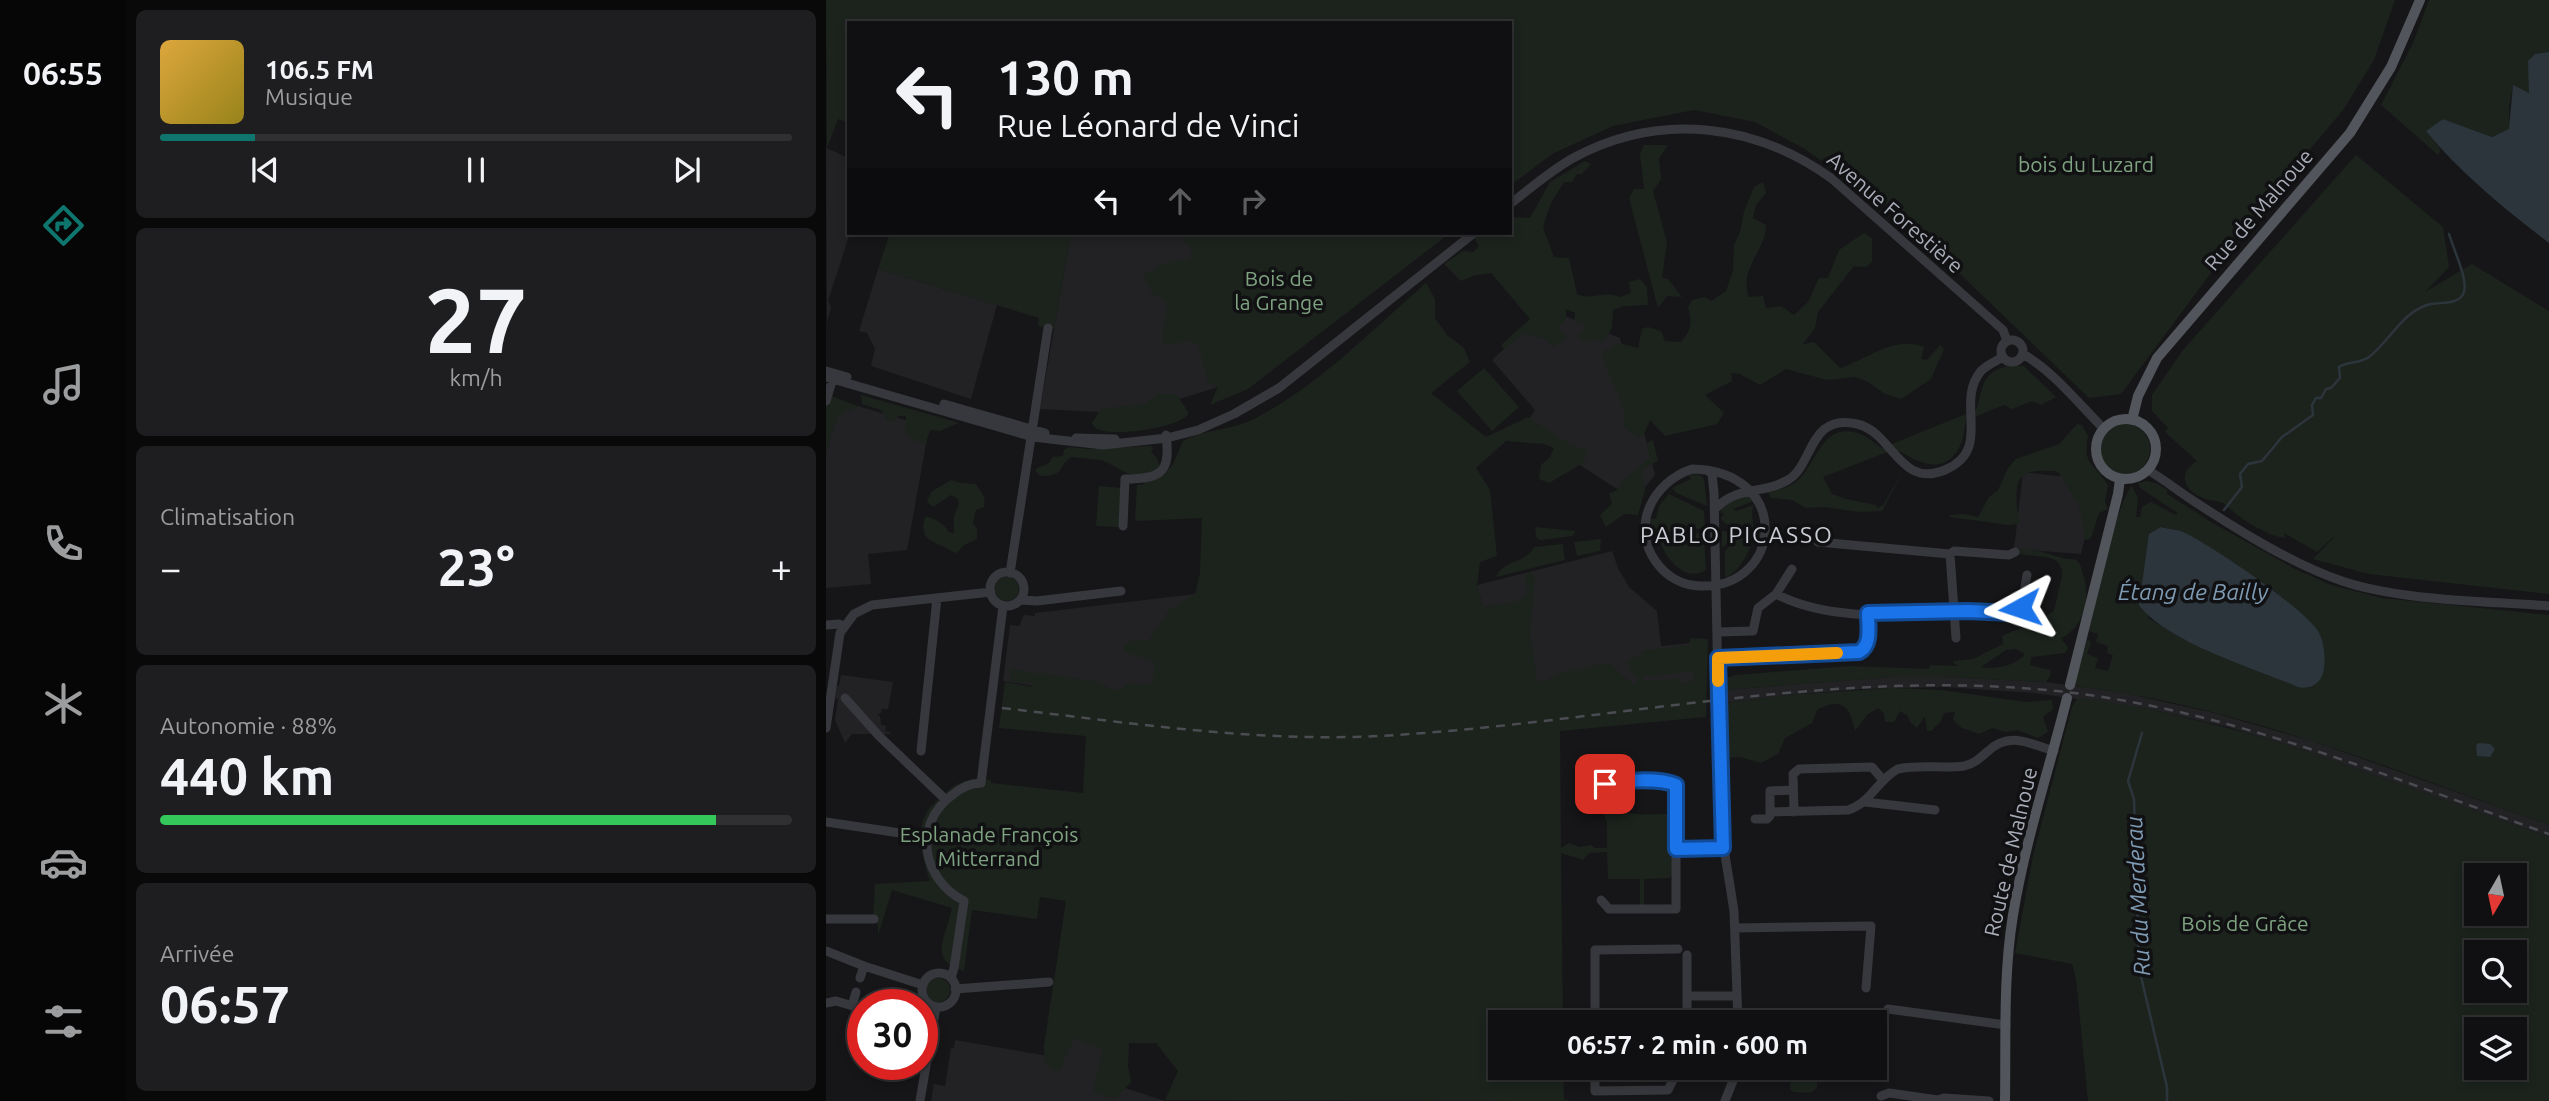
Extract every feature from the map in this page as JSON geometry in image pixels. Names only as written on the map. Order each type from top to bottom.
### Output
[{"type":"main road","name":"Rue de Malnoue","points":[[2132,420],[2142,387],[2157,358],[2350,133],[2381,87],[2420,0]]},
{"type":"main road","points":[[2132,420],[2147,429],[2155,445],[2155,454],[2148,470],[2131,479],[2120,479],[2104,470],[2099,463],[2096,445],[2104,429],[2117,421],[2132,420]]},
{"type":"main road","points":[[2070,685],[2120,479]]},
{"type":"main road","name":"Route de Malnoue","points":[[2005,1101],[2007,966],[2013,916],[2067,698]]},
{"type":"street","name":"Avenue Forestière","points":[[1512,203],[1573,158],[1625,137],[1676,129],[1713,130],[1747,136],[1778,146],[1812,164],[1831,178],[2003,330],[2007,341]]},
{"type":"street","points":[[826,401],[830,375],[1032,433],[1104,445],[1166,436],[1234,414],[1279,388],[1471,235]]},
{"type":"street","points":[[1010,573],[1048,328]]},
{"type":"street","points":[[2007,341],[2018,341],[2023,354],[2019,359],[2012,362],[2003,357],[2002,346],[2007,341]]},
{"type":"street","points":[[2023,354],[2036,362],[2104,429]]},
{"type":"street","points":[[1714,509],[1729,496],[1774,486],[1794,477],[1816,437],[1830,427],[1846,423],[1858,424],[1872,430],[1908,468],[1931,473],[1950,468],[1963,456],[1971,441],[1973,428],[1969,398],[1973,384],[1987,366],[2003,357]]},
{"type":"street","points":[[1123,526],[1125,479],[1143,479],[1161,473],[1168,460],[1166,436]]},
{"type":"street","points":[[1692,469],[1733,477],[1751,489],[1763,512],[1765,523],[1763,545],[1747,571],[1730,582],[1717,586],[1693,586],[1671,577],[1652,555],[1645,531],[1647,511],[1663,485],[1692,469]]},
{"type":"street","points":[[1707,470],[1712,474],[1714,493],[1723,848],[1733,901],[1738,1010]]},
{"type":"street","points":[[2148,470],[2255,538],[2313,569],[2343,581],[2374,589],[2428,596],[2549,606]]},
{"type":"street","points":[[1714,493],[1720,480],[1733,477]]},
{"type":"street","points":[[1818,542],[1950,554],[1954,551],[2009,555],[2015,552]]},
{"type":"street","points":[[1950,554],[1956,638]]},
{"type":"street","points":[[1718,632],[1753,631],[1758,608],[1776,594],[1792,569]]},
{"type":"street","points":[[1021,600],[1023,583],[1016,575],[1010,573],[996,577],[991,592],[996,602],[1003,606],[1012,606],[1021,600],[1121,591]]},
{"type":"street","points":[[1776,594],[1822,611],[2015,612],[2022,606],[2027,575]]},
{"type":"street","points":[[826,728],[840,633],[858,610],[872,605],[991,592]]},
{"type":"street","points":[[921,751],[937,598]]},
{"type":"street","points":[[951,978],[964,901],[944,888],[931,868],[926,836],[933,816],[946,800],[962,788],[981,783],[1003,606]]},
{"type":"street","points":[[1718,658],[1859,652],[1865,649],[1867,644],[1868,613]]},
{"type":"street","points":[[826,625],[843,626]]},
{"type":"street","points":[[845,698],[879,736],[946,800]]},
{"type":"street","points":[[1771,812],[1849,810],[1865,802],[1891,773],[1907,767],[1966,766],[2004,740],[2013,739],[2054,751]]},
{"type":"street","points":[[1794,812],[1793,774],[1799,769],[1871,767],[1884,780]]},
{"type":"street","points":[[1597,790],[1605,784],[1615,782],[1668,782],[1676,785],[1676,909],[1609,909],[1601,900]]},
{"type":"street","points":[[1755,819],[1767,819],[1771,812],[1770,791],[1793,790]]},
{"type":"street","points":[[1865,802],[1935,810]]},
{"type":"street","points":[[826,822],[926,836]]},
{"type":"street","points":[[1676,849],[1723,848]]},
{"type":"street","points":[[826,919],[874,919]]},
{"type":"street","points":[[1735,928],[1871,926],[1866,988]]},
{"type":"street","points":[[1595,1010],[1595,950],[1678,949]]},
{"type":"street","points":[[826,951],[923,985]]},
{"type":"street","points":[[1686,955],[1687,1010]]},
{"type":"street","points":[[860,978],[864,966]]},
{"type":"street","points":[[923,989],[925,980],[935,974],[944,974],[951,978],[956,989],[950,1003],[938,1006]]},
{"type":"street","points":[[956,989],[1049,982]]},
{"type":"street","points":[[1687,996],[1737,996]]},
{"type":"street","points":[[826,1003],[836,1001],[847,1004]]},
{"type":"street","points":[[1888,1009],[2006,1025]]},
{"type":"street","points":[[920,1101],[924,1080]]},
{"type":"street","points":[[1595,1080],[1595,1091],[1668,1090],[1673,1080]]},
{"type":"street","points":[[1726,1101],[1734,1080]]},
{"type":"street","points":[[1881,1096],[1889,1093],[1929,1099],[1989,1101]]},
{"type":"shaded area","points":[[826,148],[847,157],[847,235],[849,235],[828,301],[831,307],[827,322]]},
{"type":"shaded area","points":[[1071,235],[1223,235],[1218,387],[1170,402],[1099,412],[1040,409]]},
{"type":"shaded area","points":[[878,269],[997,305],[971,399],[871,366],[875,349],[867,333],[859,331]]},
{"type":"shaded area","points":[[1553,311],[1620,338],[1655,475],[1637,502],[1580,465],[1529,419],[1535,410],[1492,360],[1519,335]]},
{"type":"shaded area","points":[[858,406],[929,427],[907,550],[868,554],[871,584],[826,588],[826,453],[837,416]]},
{"type":"shaded area","points":[[2023,472],[2089,480],[2092,510],[2081,554],[2014,549]]},
{"type":"shaded area","points":[[1612,551],[1629,587],[1657,611],[1661,646],[1690,643],[1695,682],[1522,705],[1515,602],[1483,607],[1477,585]]},
{"type":"shaded area","points":[[1195,594],[1150,705],[1003,681],[1010,625],[1019,626],[1024,615],[1035,616],[1035,613]]},
{"type":"shaded area","points":[[841,675],[893,682],[888,709],[882,709],[877,715],[880,716],[881,725],[886,726],[885,731],[891,732],[890,734],[852,734],[845,743],[835,720],[838,699],[835,698]]},
{"type":"shaded area","points":[[1892,677],[2046,682],[2124,693],[2214,713],[2315,742],[2549,825],[2549,837],[2300,749],[2232,728],[2149,709],[2034,693],[1945,687],[1863,689],[1725,703],[1725,690]]},
{"type":"shaded area","points":[[1097,1031],[1119,1086],[1165,1101],[931,1101],[934,1084],[945,1086],[951,1048],[954,1048],[955,1040],[1048,1056],[1076,1037]]},
{"type":"green space","name":"bois du Luzard","points":[[826,0],[2395,0],[2374,60],[2343,110],[2245,227],[2121,394],[2089,398],[1905,221],[1805,149],[1755,122],[1694,110],[1613,126],[1552,154],[1512,184],[1512,21],[847,21],[847,122],[838,119],[827,148]]},
{"type":"green space","points":[[2429,0],[2549,0],[2549,52],[2535,54],[2529,93],[2513,86],[2509,107],[2510,129],[2492,137],[2443,119],[2427,131],[2441,150],[2438,155],[2381,105],[2413,43]]},
{"type":"green space","points":[[1644,145],[1668,145],[1659,158],[1661,179],[1653,191],[1667,242],[1662,278],[1668,279],[1682,297],[1667,296],[1658,308],[1629,198],[1634,189],[1644,189],[1640,154]]},
{"type":"green space","points":[[2356,155],[2443,227],[2449,267],[2425,292],[2472,264],[2549,311],[2549,594],[2369,574],[2313,559],[2340,531],[2317,552],[2284,533],[2285,538],[2262,530],[2223,503],[2198,496],[2185,482],[2186,471],[2197,461],[2165,432],[2168,428],[2152,411],[2152,395],[2183,350]]},
{"type":"green space","points":[[1585,161],[1591,164],[1582,174],[1577,174],[1572,182],[1564,182],[1550,205],[1543,227],[1554,257],[1569,258],[1577,294],[1620,297],[1631,293],[1629,282],[1640,279],[1647,287],[1648,305],[1623,306],[1613,310],[1612,328],[1603,342],[1582,342],[1579,333],[1587,325],[1574,321],[1575,313],[1566,309],[1566,320],[1559,327],[1566,340],[1552,347],[1545,339],[1525,333],[1504,349],[1501,345],[1530,319],[1491,273],[1461,281],[1444,264],[1463,251],[1473,252],[1479,246],[1473,237],[1476,235],[1512,235],[1512,217],[1530,218],[1550,182]]},
{"type":"green space","points":[[1763,182],[1766,193],[1756,205],[1753,218],[1766,225],[1765,234],[1747,277],[1749,297],[1763,296],[1766,308],[1781,306],[1794,315],[1808,302],[1819,278],[1828,278],[1839,250],[1864,233],[1872,238],[1872,262],[1866,267],[1854,266],[1818,312],[1815,328],[1803,344],[1814,342],[1840,368],[1902,344],[1924,347],[1921,359],[1927,360],[1940,345],[1944,349],[1931,379],[1901,399],[1885,394],[1855,377],[1827,380],[1786,369],[1760,385],[1740,374],[1731,373],[1732,381],[1705,395],[1724,413],[1717,424],[1665,436],[1650,420],[1643,436],[1637,437],[1623,426],[1625,413],[1601,353],[1618,343],[1638,348],[1642,329],[1648,327],[1661,331],[1665,341],[1681,342],[1689,330],[1688,307],[1692,300],[1705,297],[1711,301],[1726,291],[1733,271],[1734,245],[1744,212],[1754,187]]},
{"type":"green space","points":[[889,235],[1071,235],[1054,329],[1038,326],[1039,318],[878,269]]},
{"type":"green space","name":"Bois de la Grange","points":[[1447,235],[1248,389],[1210,405],[1218,387],[1208,383],[1198,344],[1187,341],[1165,346],[1163,333],[1167,312],[1164,299],[1153,294],[1143,275],[1168,262],[1190,259],[1192,251],[1181,236]]},
{"type":"green space","name":"Esplanade François Mitterrand","points":[[1426,283],[1435,299],[1435,318],[1447,335],[1464,348],[1470,362],[1431,393],[1486,437],[1528,417],[1570,444],[1588,451],[1583,463],[1549,483],[1539,479],[1541,465],[1550,457],[1554,448],[1544,444],[1506,441],[1476,468],[1490,490],[1497,556],[1480,562],[1477,585],[1483,607],[1519,601],[1527,593],[1525,576],[1528,572],[1535,575],[1530,634],[1537,680],[1543,682],[1570,669],[1583,669],[1603,663],[1612,665],[1630,682],[1636,684],[1638,679],[1629,668],[1628,660],[1634,656],[1642,659],[1641,651],[1690,645],[1690,638],[1708,639],[1706,717],[1560,731],[1561,848],[1569,843],[1579,847],[1591,845],[1595,848],[1607,848],[1607,823],[1604,815],[1608,812],[1671,814],[1672,876],[1644,879],[1644,905],[1640,905],[1640,879],[1608,879],[1607,852],[1589,853],[1583,860],[1561,853],[1563,1010],[1488,1010],[1488,1080],[1563,1080],[1564,1099],[1570,1101],[1165,1100],[1178,1071],[1156,1043],[1129,1043],[1128,1066],[1131,1082],[1115,1099],[1093,1092],[1103,1049],[1074,1038],[1059,1072],[1045,1065],[1044,1046],[1066,901],[1040,897],[1037,919],[972,910],[964,971],[953,967],[942,954],[943,938],[952,908],[892,890],[878,936],[878,926],[873,917],[875,884],[930,881],[921,846],[923,820],[928,810],[948,791],[965,781],[984,779],[991,780],[991,783],[1083,793],[1086,736],[999,728],[1005,682],[1033,687],[1031,681],[1029,684],[1010,681],[1011,669],[1031,672],[1031,676],[1042,673],[1099,682],[1112,690],[1121,689],[1130,683],[1152,683],[1155,662],[1125,652],[1123,648],[1130,641],[1148,641],[1170,609],[1195,594],[1200,573],[1202,518],[1135,521],[1137,485],[1144,482],[1102,460],[1071,457],[1057,473],[1040,476],[1035,470],[1049,463],[1052,457],[1063,456],[1064,450],[1069,447],[1088,449],[1151,446],[1151,452],[1164,475],[1173,464],[1183,441],[1247,422],[1279,405],[1302,390]],"holes":[[[1643,668],[1644,677],[1693,671],[1695,681],[1643,681]]]},
{"type":"green space","points":[[2008,366],[2024,366],[2056,397],[2041,405],[2032,401],[2012,409],[2004,405],[1967,420],[1960,446],[1946,462],[1920,462],[1895,449],[1823,477],[1832,494],[1876,505],[1877,508],[1883,505],[1903,471],[1882,511],[1806,508],[1792,500],[1771,498],[1767,491],[1787,487],[1797,481],[1822,446],[1837,433],[1847,431],[1860,434],[1882,448],[1976,410],[1987,377]]},
{"type":"green space","points":[[1484,368],[1519,407],[1492,431],[1457,391]]},
{"type":"green space","points":[[826,394],[858,406],[837,417],[826,453]]},
{"type":"green space","points":[[1158,394],[1176,394],[1189,413],[1184,418],[1162,427],[1133,431],[1108,432],[1095,428],[1092,423],[1101,409],[1144,404]]},
{"type":"green space","points":[[861,395],[958,423],[940,431],[930,430],[926,443],[920,442],[905,433],[906,416],[899,416],[895,421],[888,422],[881,410],[862,404]]},
{"type":"green space","points":[[2124,423],[2134,425],[2142,431],[2148,439],[2148,459],[2142,467],[2134,473],[2124,475],[2114,473],[2106,467],[2100,459],[2098,449],[2100,439],[2106,431],[2114,425]]},
{"type":"green space","points":[[2077,424],[2082,425],[2088,436],[2088,459],[2108,485],[2105,502],[2108,509],[2099,513],[2091,538],[2084,538],[2083,520],[2078,504],[2059,473],[2055,471],[2036,471],[2020,480],[2016,495],[2019,524],[2008,525],[1950,517],[1963,514],[1978,517],[2016,459],[2059,444]]},
{"type":"green space","points":[[1653,440],[1658,461],[1641,470],[1645,490],[1638,515],[1624,514],[1606,527],[1600,515],[1612,504],[1609,493],[1618,490],[1622,481],[1650,458],[1647,443]]},
{"type":"green space","points":[[1688,474],[1700,475],[1704,479],[1707,506],[1676,493],[1672,488],[1691,479]]},
{"type":"green space","points":[[951,480],[976,484],[984,500],[984,507],[976,510],[973,523],[977,529],[977,539],[964,545],[957,553],[930,540],[923,527],[925,517],[928,517],[954,533],[958,499],[951,495],[933,507],[927,502],[931,492]]},
{"type":"green space","points":[[2147,481],[2158,484],[2167,490],[2167,494],[2211,522],[2295,569],[2331,585],[2382,598],[2549,615],[2549,825],[2374,762],[2255,724],[2135,695],[2074,686],[2087,639],[2091,642],[2087,654],[2098,658],[2095,668],[2108,671],[2113,655],[2107,653],[2108,646],[2096,642],[2098,634],[2089,631],[2126,494],[2132,486],[2138,498],[2136,517],[2140,517],[2142,507],[2151,502],[2176,515],[2178,513],[2140,488],[2138,483]],"holes":[[[2162,527],[2182,532],[2276,592],[2323,647],[2324,665],[2321,677],[2314,685],[2308,688],[2183,639],[2148,618]]]},
{"type":"green space","points":[[1099,486],[1121,488],[1119,527],[1096,526]]},
{"type":"green space","points":[[1669,494],[1704,511],[1705,528],[1649,534],[1649,519],[1656,519],[1659,506]]},
{"type":"green space","points":[[1749,494],[1754,501],[1733,509],[1735,511],[1754,505],[1753,525],[1760,528],[1760,538],[1753,540],[1739,568],[1725,577],[1725,551],[1736,539],[1736,535],[1722,548],[1722,531],[1736,533],[1736,530],[1721,519],[1724,513],[1721,513],[1721,506],[1728,500]]},
{"type":"green space","points":[[1535,527],[1576,531],[1572,536],[1540,540],[1536,537]]},
{"type":"green space","points":[[1704,533],[1706,570],[1698,573],[1683,571],[1676,566],[1658,537]]},
{"type":"green space","points":[[1601,539],[1600,551],[1577,556],[1574,542]]},
{"type":"green space","points":[[1563,544],[1565,560],[1496,577],[1504,567],[1526,556],[1534,547]]},
{"type":"green space","points":[[2016,548],[2075,560],[2084,577],[2086,594],[2080,620],[2061,638],[2068,648],[2065,653],[2031,657],[2030,665],[2050,670],[2051,674],[2046,682],[1892,677],[1726,690],[1726,678],[1736,675],[1849,666],[1929,669],[1930,665],[1959,666],[1953,663],[1954,661],[1973,659],[2003,644],[2002,636],[2030,624],[2034,617],[2041,618],[2053,612],[2062,574],[2061,566],[2050,558],[2016,553]],"holes":[[[2016,649],[2025,654],[2016,662],[2004,666],[1981,667],[2006,650]]]},
{"type":"green space","points":[[1007,577],[1016,580],[1019,589],[1016,598],[1007,601],[998,598],[995,589],[998,580]]},
{"type":"green space","points":[[1893,688],[1941,690],[2025,702],[2052,700],[2053,709],[2043,717],[2048,732],[2038,738],[2017,730],[2006,732],[1992,728],[1979,734],[1962,728],[1953,720],[1955,712],[1944,713],[1941,721],[1931,731],[1927,731],[1925,716],[1917,728],[1907,715],[1900,711],[1894,722],[1885,722],[1884,713],[1878,708],[1868,714],[1855,731],[1844,706],[1833,704],[1817,710],[1812,723],[1785,738],[1778,754],[1761,763],[1740,757],[1728,758],[1726,703],[1787,695]]},
{"type":"green space","name":"Bois de Grâce","points":[[2085,698],[2149,709],[2244,732],[2300,749],[2549,837],[2549,1101],[2088,1101],[2076,979],[2072,964],[2015,953],[2033,856],[2072,707],[2077,699]]},
{"type":"green space","points":[[938,978],[947,981],[947,999],[938,1002],[938,989],[926,989],[929,981]]},
{"type":"green space","points":[[1790,1080],[1817,1080],[1817,1088],[1810,1093],[1793,1092],[1790,1089]]},
{"type":"water","points":[[2549,52],[2549,243],[2469,176],[2426,131],[2443,119],[2492,137],[2509,129],[2513,85],[2529,93],[2528,61],[2535,54]]},
{"type":"water","name":"Étang de Bailly","points":[[2161,527],[2183,532],[2213,549],[2255,577],[2309,620],[2318,631],[2324,648],[2325,661],[2319,681],[2311,687],[2298,687],[2212,653],[2169,631],[2152,618],[2139,605],[2149,534]]},
{"type":"water","points":[[2490,744],[2495,749],[2490,757],[2477,756],[2476,745]]},
{"type":"waterway","name":"Ru du Merderau","points":[[2224,510],[2242,487],[2240,474],[2248,464],[2262,461],[2282,437],[2313,415],[2312,405],[2316,398],[2321,398],[2326,389],[2331,388],[2340,378],[2339,367],[2369,357],[2405,319],[2421,307],[2455,301],[2462,296],[2464,279],[2449,234]]},
{"type":"waterway","name":"Ru du Merderau","points":[[2142,733],[2128,781],[2134,799],[2139,968],[2167,1087],[2167,1101]]},
{"type":"railway","points":[[1002,708],[1149,726],[1297,737],[1346,737],[1478,728],[1808,691],[1891,686],[1974,686],[2057,691],[2121,700],[2245,729],[2368,768],[2549,834]]},
{"type":"slow traffic","points":[[1718,681],[1718,658],[1837,653]]},
{"type":"district","name":"PABLO PICASSO","points":[[1737,535]]},
{"type":"route","points":[[1605,784],[1668,782],[1676,785],[1676,849],[1723,848],[1718,658],[1859,652],[1865,649],[1867,644],[1868,613],[2011,613],[2020,608]]}]
